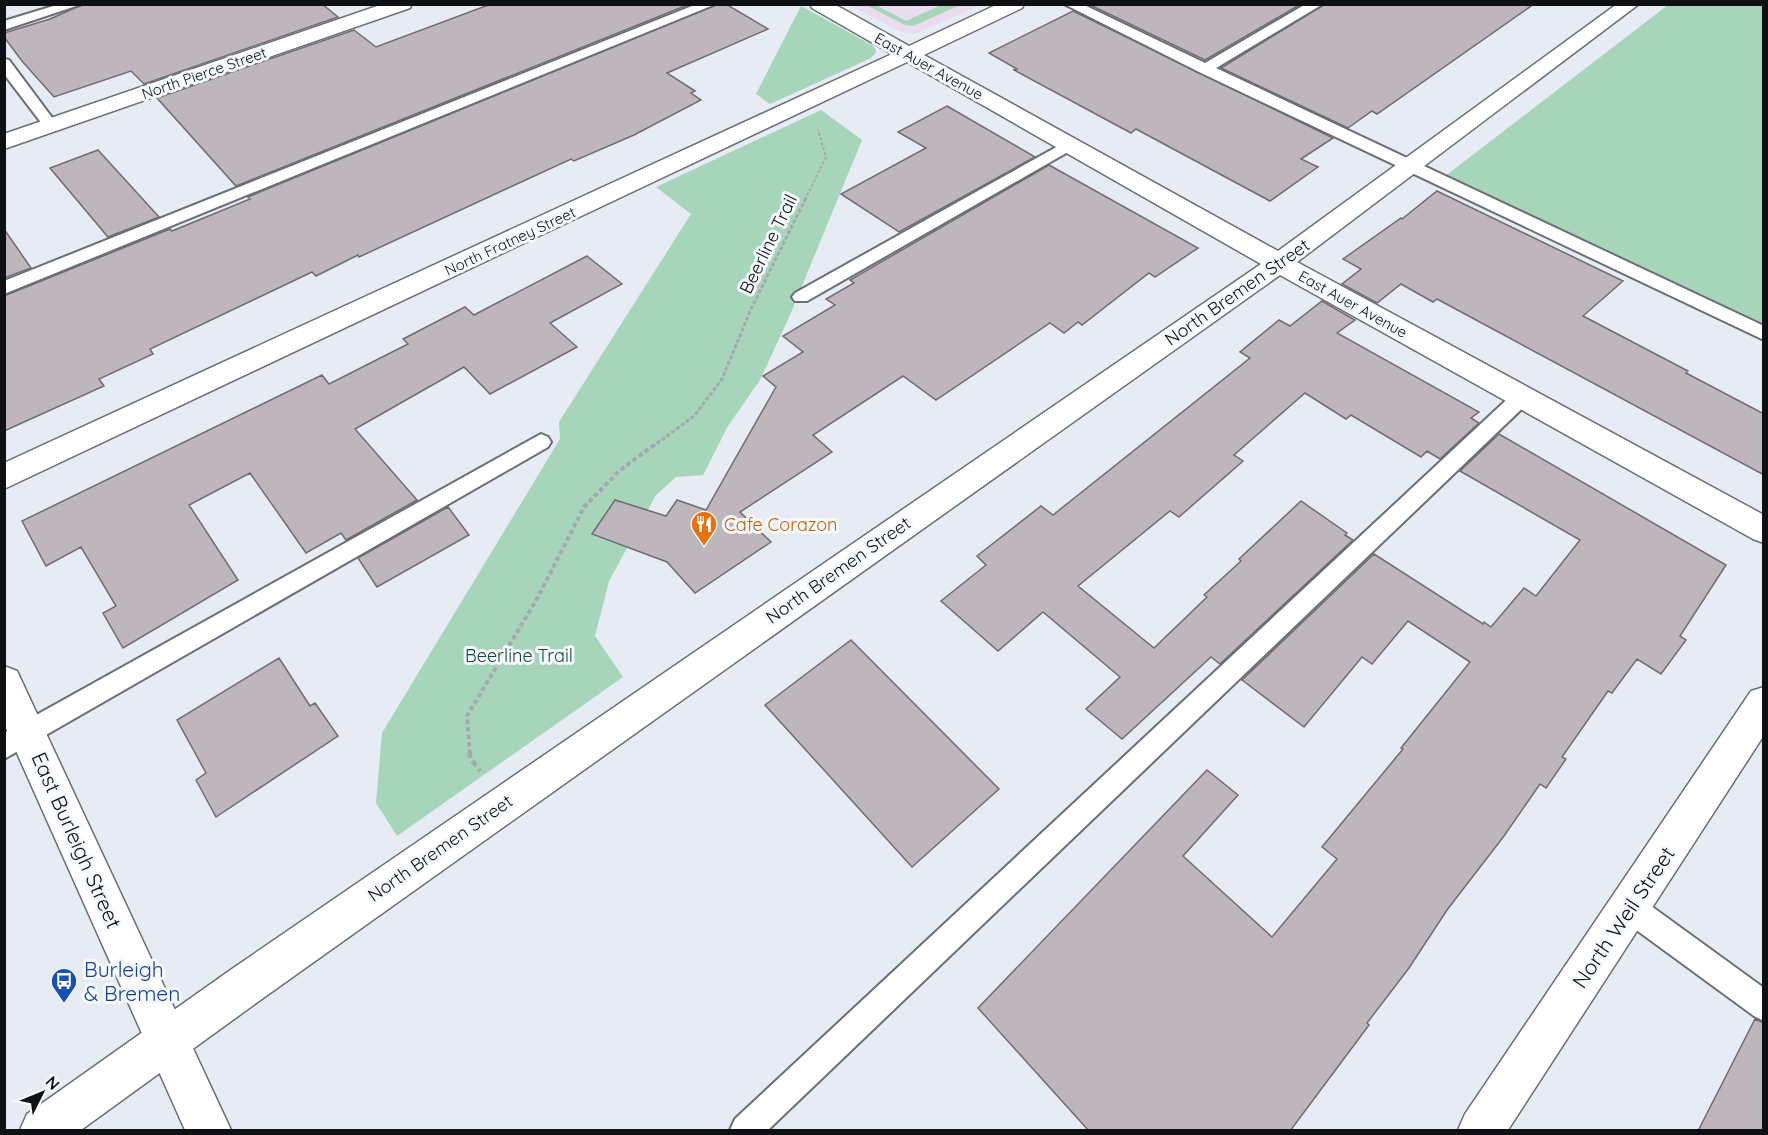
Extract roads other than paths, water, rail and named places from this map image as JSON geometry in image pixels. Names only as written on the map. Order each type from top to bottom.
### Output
[{"type":"street","name":"North Pierce Street","points":[[4,142],[403,4]]},
{"type":"street","name":"East Auer Avenue","points":[[819,4],[1279,263],[1764,530]]},
{"type":"street","name":"North Fratney Street","points":[[4,477],[1015,4]]},
{"type":"street","name":"North Bremen Street","points":[[43,1131],[168,1040],[498,808],[1279,263],[1630,4]]},
{"type":"street","name":"East Burleigh Street","points":[[4,682],[16,741],[168,1040],[208,1131]]},
{"type":"street","name":"North Weil Street","points":[[1481,1131],[1764,703]]},
{"type":"lane","points":[[4,26],[76,4]]},
{"type":"lane","points":[[4,288],[710,4]]},
{"type":"lane","points":[[1070,4],[1764,334]]},
{"type":"lane","points":[[1204,69],[1317,4]]},
{"type":"lane","points":[[4,63],[51,126]]},
{"type":"lane","points":[[801,297],[1069,145]]},
{"type":"lane","points":[[746,1131],[1522,397]]},
{"type":"lane","points":[[16,741],[541,442]]},
{"type":"lane","points":[[1630,908],[1764,1006]]},
{"type":"place","name":"Cafe Corazon","points":[[704,547]]},
{"type":"place","name":"Burleigh & Bremen","points":[[64,1004]]},
{"type":"park label","name":"Beerline Trail","points":[[519,655]]}]
